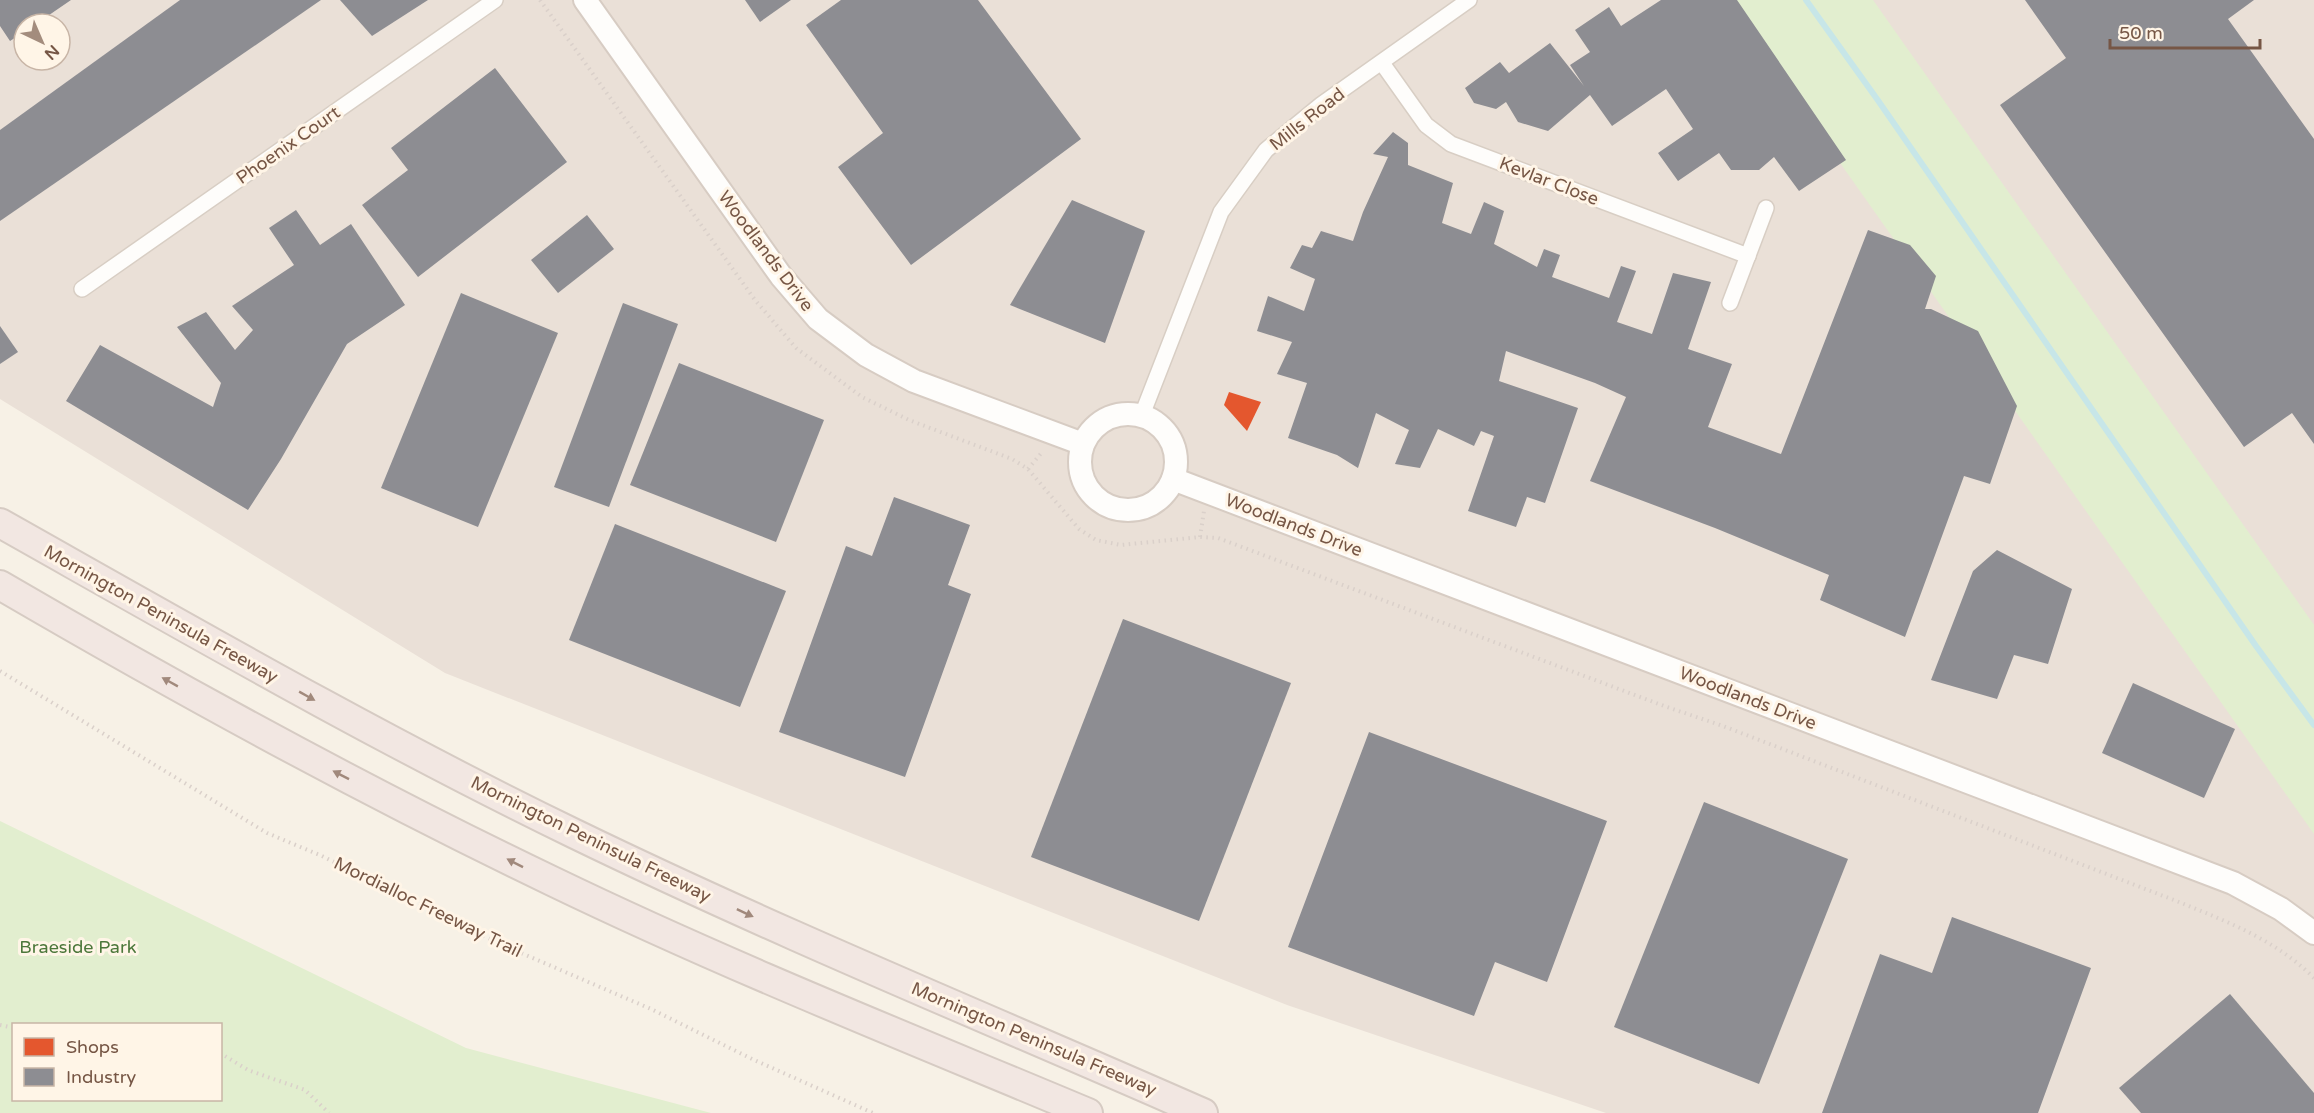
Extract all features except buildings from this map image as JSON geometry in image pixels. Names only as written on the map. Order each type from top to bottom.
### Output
[{"type":"highway","name":"Mornington Peninsula Freeway","points":[[0,523],[357,724],[575,834],[811,943],[1203,1113]]},
{"type":"highway","points":[[0,585],[114,651],[320,764],[703,957],[1058,1113]]},
{"type":"highway","points":[[550,880],[807,996],[1088,1113]]},
{"type":"street","name":"Phoenix Court","points":[[82,290],[495,0]]},
{"type":"street","name":"Woodlands Drive","points":[[585,0],[781,276],[818,319],[866,355],[914,381],[1083,444]]},
{"type":"street","name":"Mills Road","points":[[1142,415],[1221,212],[1266,150],[1322,104],[1469,0]]},
{"type":"street","name":"Kevlar Close","points":[[1382,63],[1426,125],[1451,144],[1748,256]]},
{"type":"street","points":[[1730,303],[1766,208]]},
{"type":"street","points":[[1128,413],[1142,415],[1156,422],[1174,445],[1177,459],[1169,489],[1158,501],[1141,509],[1125,511],[1110,507],[1097,500],[1088,489],[1081,474],[1079,459],[1083,444],[1089,433],[1100,422],[1114,415],[1128,413]]},
{"type":"street","name":"Woodlands Drive","points":[[1173,479],[2233,883],[2281,909],[2314,933]]},
{"type":"path","points":[[1200,537],[1218,538],[1242,546],[1370,596],[1818,762],[2179,902],[2249,931],[2284,953],[2314,978]]},
{"type":"path","name":"Mordialloc Freeway Trail","points":[[0,671],[267,833],[322,856],[498,943],[651,1010],[752,1059],[873,1113]]},
{"type":"path","points":[[222,1054],[248,1070],[305,1090],[328,1113]]},
{"type":"shaded area","points":[[0,0],[2314,0],[2314,1113],[1606,1113],[1287,1005],[445,673],[0,399]]},
{"type":"green space","points":[[1725,0],[1873,0],[2314,625],[2314,834]]},
{"type":"green space","name":"Braeside Park","points":[[0,821],[466,1048],[711,1113],[0,1113]]},
{"type":"waterway","points":[[1806,0],[2256,646],[2314,725]]}]
